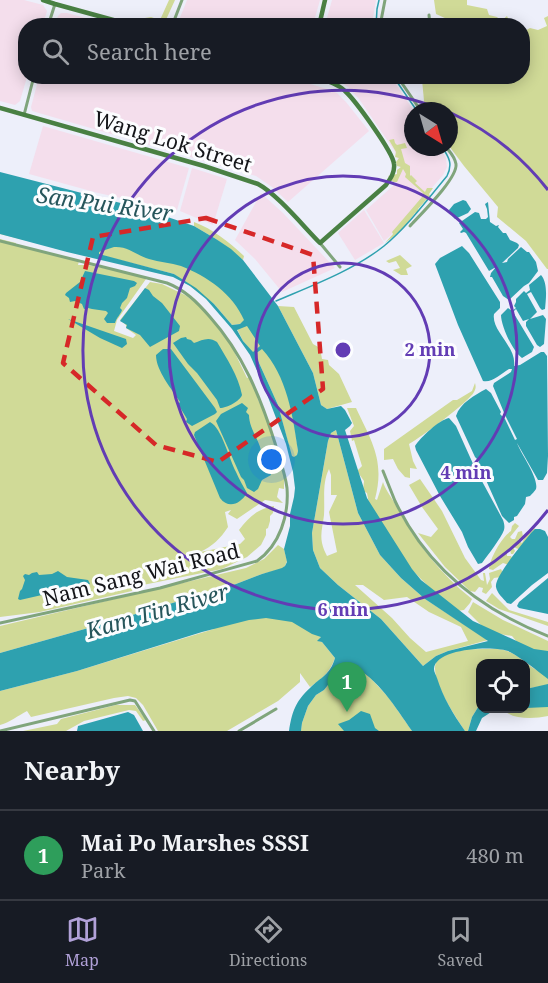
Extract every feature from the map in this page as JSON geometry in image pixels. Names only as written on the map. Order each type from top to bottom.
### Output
[{"type":"street","points":[[43,0],[106,18]]},
{"type":"street","points":[[175,18],[182,0]]},
{"type":"street","points":[[321,18],[325,0]]},
{"type":"street","points":[[382,18],[385,0]]},
{"type":"street","points":[[51,18],[55,4]]},
{"type":"street","points":[[24,115],[32,84]]},
{"type":"street","points":[[320,243],[386,185],[393,174],[394,163],[389,152],[344,90],[335,84]]},
{"type":"street","points":[[402,84],[415,102]]},
{"type":"street","name":"Wang Lok Street","points":[[0,108],[204,166],[258,184],[265,188],[320,243],[340,267]]},
{"type":"street","points":[[410,226],[455,173],[456,166],[453,156]]},
{"type":"street","name":"Nam Sang Wai Road","points":[[0,241],[167,283],[190,296],[217,325],[238,354],[252,381],[269,424],[287,490],[285,514],[279,537],[270,551],[257,561],[160,588],[0,623]]},
{"type":"street","points":[[383,471],[395,501],[408,524],[431,556],[448,574],[472,596],[495,611],[520,625],[548,636]]},
{"type":"street","points":[[0,730],[130,700],[135,701],[139,706],[154,731]]},
{"type":"street","points":[[239,731],[276,709]]},
{"type":"highlighted area","points":[[206,218],[313,255],[323,389],[218,462],[156,445],[63,363],[93,237]]},
{"type":"shaded area","points":[[0,0],[24,0],[43,5],[47,11],[45,18],[18,18],[18,84],[25,84],[20,101],[15,105],[0,101]]},
{"type":"shaded area","points":[[187,0],[320,0],[315,18],[180,18]]},
{"type":"shaded area","points":[[332,0],[376,0],[373,18],[327,18]]},
{"type":"shaded area","points":[[61,13],[67,13],[85,18],[57,18]]},
{"type":"shaded area","points":[[37,84],[310,84],[337,93],[369,131],[288,202],[256,176],[32,111]]},
{"type":"shaded area","points":[[344,84],[396,84],[408,102],[404,102],[404,156],[445,156],[446,158],[447,167],[443,175],[384,241],[366,210],[394,185],[400,168],[399,162],[394,150],[359,99]]},
{"type":"shaded area","points":[[43,126],[189,168],[177,210],[98,193],[29,174]]},
{"type":"shaded area","points":[[192,168],[227,179],[213,225],[180,211]]},
{"type":"shaded area","points":[[261,193],[335,268],[282,292],[255,259],[235,240]]},
{"type":"shaded area","points":[[364,210],[384,243],[355,260],[338,233]]},
{"type":"green space","points":[[169,0],[175,0],[167,18],[161,18]]},
{"type":"green space","points":[[434,0],[467,0],[467,5],[487,9],[489,15],[498,18],[445,18],[436,14]]},
{"type":"green space","points":[[548,16],[548,269],[526,241],[497,217],[498,207],[456,156],[458,102],[424,102],[422,84],[530,84],[530,28],[538,30],[547,26],[544,18]]},
{"type":"green space","points":[[394,139],[397,145],[404,143],[404,148],[401,149],[405,163],[410,166],[410,176],[417,181],[415,183],[425,192],[427,188],[433,188],[429,194],[431,198],[426,200],[402,230],[385,243],[423,193],[405,177],[403,169],[397,182],[393,182],[388,176],[397,174],[397,170],[401,167],[397,166],[396,162],[399,158],[395,157],[396,152],[389,140]]},
{"type":"green space","points":[[0,218],[44,224],[231,277],[289,385],[297,455],[292,457],[278,405],[255,354],[262,348],[253,353],[237,329],[246,325],[244,321],[232,325],[214,304],[174,274],[98,253],[88,256],[0,234]]},
{"type":"green space","points":[[194,222],[227,241],[244,256],[243,260],[216,239],[194,226]]},
{"type":"green space","points":[[0,239],[79,261],[78,265],[142,276],[146,279],[117,320],[114,331],[133,338],[136,335],[120,320],[150,282],[162,284],[185,295],[200,306],[229,341],[247,378],[251,376],[258,400],[270,423],[284,477],[284,489],[279,488],[277,497],[283,503],[265,500],[237,519],[228,514],[231,510],[225,512],[228,527],[216,542],[200,552],[240,544],[245,539],[239,530],[246,521],[258,511],[274,506],[261,545],[247,557],[222,569],[133,587],[132,591],[40,612],[0,617]]},
{"type":"green space","points":[[400,255],[412,266],[406,269],[408,275],[401,275],[393,270],[400,268],[396,261],[389,263],[386,261]]},
{"type":"green space","points":[[278,306],[294,307],[313,344],[320,348],[322,359],[328,360],[329,365],[339,374],[352,402],[327,409],[321,405],[313,373]]},
{"type":"green space","points":[[475,383],[474,392],[463,404],[409,444],[417,469],[410,468],[410,478],[405,477],[393,459],[384,460],[384,449],[453,400],[472,391]]},
{"type":"green space","points":[[347,408],[356,408],[375,452],[378,462],[378,486],[375,499],[377,500],[383,482],[428,555],[472,599],[464,610],[457,611],[440,598],[408,566],[369,504],[367,493],[363,491],[364,481],[357,471],[362,466],[354,440],[352,441],[350,431],[354,426]]},
{"type":"green space","points":[[336,430],[358,513],[380,555],[425,599],[488,640],[448,651],[436,656],[423,666],[381,619],[320,568],[313,550],[312,533],[331,433]],"holes":[[[329,469],[331,495],[337,495],[329,512],[337,552],[327,556],[321,536],[325,485]],[[355,585],[363,585],[384,600],[407,597],[429,612],[461,627],[468,641],[426,652]]]},
{"type":"green space","points":[[420,479],[442,511],[465,558],[481,580],[484,581],[483,573],[485,573],[487,585],[490,579],[489,573],[501,569],[503,573],[501,577],[494,578],[491,582],[492,587],[486,594],[482,592],[483,588],[479,587],[475,592],[470,591],[445,567],[418,533],[431,537],[438,529],[409,485]]},
{"type":"green space","points":[[515,523],[519,526],[510,537],[515,539],[518,532],[522,531],[523,537],[518,540],[522,543],[526,535],[534,528],[537,531],[521,550],[513,547],[515,551],[511,554],[510,550],[507,550],[507,556],[511,556],[513,560],[509,565],[503,563],[493,570],[489,569],[497,548]]},
{"type":"green space","points":[[278,545],[284,549],[287,561],[282,569],[0,653],[0,626],[246,568],[264,559]]},
{"type":"green space","points":[[492,593],[509,610],[548,622],[548,626],[499,609],[486,601]]},
{"type":"green space","points":[[473,602],[503,620],[548,641],[548,658],[522,648],[512,636],[488,632],[468,612]]},
{"type":"green space","points":[[267,610],[292,612],[312,618],[339,634],[349,643],[349,647],[340,655],[336,655],[321,637],[318,641],[322,642],[335,658],[325,675],[310,687],[300,673],[300,682],[278,701],[227,731],[158,731],[143,705],[136,698],[128,696],[31,717],[27,711],[0,725],[0,691],[77,671],[214,629],[203,629],[244,614]]},
{"type":"green space","points":[[468,649],[498,649],[512,653],[521,659],[476,659],[476,710],[468,731],[465,731],[444,697],[436,676],[437,661],[451,653]]},
{"type":"green space","points":[[351,665],[365,672],[389,698],[412,731],[301,731],[308,706],[316,695]]},
{"type":"green space","points":[[530,665],[548,675],[548,686],[530,688]]},
{"type":"green space","points":[[530,695],[548,702],[548,716],[530,718],[507,713],[530,713]]},
{"type":"green space","points":[[116,705],[135,705],[146,720],[143,721],[136,711],[129,710],[84,721],[66,731],[23,731],[57,724],[61,719]]},
{"type":"water","points":[[0,172],[144,209],[194,226],[231,249],[243,260],[278,306],[313,373],[321,405],[327,409],[341,406],[345,410],[352,423],[345,430],[367,498],[412,569],[421,580],[473,621],[534,649],[548,651],[548,679],[530,666],[530,659],[521,659],[503,650],[467,650],[444,656],[437,662],[434,671],[445,699],[465,731],[412,731],[378,686],[351,665],[316,695],[308,706],[301,731],[289,731],[298,703],[305,693],[328,672],[335,658],[322,642],[317,641],[321,637],[292,622],[266,618],[202,632],[77,671],[0,691],[0,653],[236,584],[282,568],[287,562],[284,549],[294,497],[293,472],[286,444],[263,384],[250,355],[232,329],[206,299],[190,286],[173,277],[0,234]],"holes":[[[114,247],[124,248],[149,259],[191,270],[226,294],[244,320],[240,324],[232,325],[196,288],[174,274],[99,254],[99,252]],[[247,326],[260,346],[253,352],[237,330]],[[262,349],[277,371],[288,397],[298,451],[294,457],[278,405],[255,354]],[[336,430],[358,513],[380,555],[425,599],[488,641],[448,651],[436,656],[423,666],[381,619],[320,568],[313,550],[312,533],[328,441],[331,433]]]},
{"type":"water","points":[[463,200],[471,209],[468,213],[455,219],[449,210],[454,204]]},
{"type":"water","points":[[488,202],[490,222],[496,226],[499,225],[498,227],[506,233],[510,240],[519,245],[502,263],[507,262],[521,247],[529,252],[536,262],[538,271],[529,283],[509,300],[503,296],[490,277],[496,267],[489,271],[466,233],[460,232],[463,229],[459,223],[475,212],[479,213],[481,219],[488,217],[485,204]]},
{"type":"water","points":[[462,246],[469,253],[500,302],[500,308],[494,314],[494,320],[512,352],[514,366],[520,365],[541,352],[547,356],[547,473],[543,480],[538,480],[517,443],[535,479],[536,489],[526,497],[525,504],[514,520],[509,523],[502,516],[481,469],[478,470],[503,520],[504,530],[482,563],[478,564],[415,446],[430,429],[449,418],[456,426],[474,466],[477,466],[479,461],[456,416],[464,403],[486,389],[491,393],[515,440],[517,439],[493,386],[512,369],[493,379],[483,381],[458,325],[435,264],[440,258]]},
{"type":"water","points":[[85,271],[137,283],[130,288],[115,323],[107,323],[104,319],[108,313],[106,311],[84,309],[82,304],[75,301],[70,302],[65,295],[80,282]]},
{"type":"water","points":[[541,275],[546,286],[545,309],[540,308],[531,292],[527,294],[537,312],[530,319],[543,315],[546,319],[544,344],[540,347],[537,345],[526,326],[529,319],[523,321],[516,309],[513,312],[534,347],[532,352],[522,358],[508,338],[501,315],[508,308],[512,311],[516,308],[514,306],[516,299],[524,291],[526,293],[530,290],[529,285]]},
{"type":"water","points":[[145,288],[162,303],[180,326],[179,331],[150,347],[140,335],[126,328],[127,325],[120,321]]},
{"type":"water","points":[[68,319],[126,339],[127,344],[122,348]]},
{"type":"water","points":[[186,337],[194,343],[208,339],[217,342],[238,381],[242,395],[236,402],[220,408],[217,400],[173,343]]},
{"type":"water","points":[[163,349],[171,349],[215,408],[217,412],[215,414],[192,426],[186,422],[187,419],[178,404],[180,402],[165,380],[157,361],[156,355]]},
{"type":"water","points":[[242,403],[248,408],[246,412],[260,448],[261,458],[271,475],[262,480],[254,492],[247,488],[241,477],[216,421],[221,414]]},
{"type":"water","points":[[210,422],[222,437],[247,493],[235,504],[227,504],[220,498],[194,435]]},
{"type":"water","points":[[535,529],[545,531],[548,537],[548,573],[511,604],[507,603],[496,587],[497,582],[510,560]]},
{"type":"water","points":[[58,571],[67,577],[88,580],[90,584],[18,599],[25,574],[37,572],[39,575],[52,574]]},
{"type":"water","points":[[548,578],[548,614],[517,606],[519,602]]},
{"type":"water","points":[[548,684],[548,707],[530,708],[530,688]]},
{"type":"water","points":[[476,710],[476,713],[490,713],[482,718],[476,731],[468,731]]},
{"type":"water","points":[[361,711],[370,714],[375,728],[379,731],[344,731],[338,724],[349,720]]},
{"type":"water","points":[[128,712],[134,715],[143,731],[77,731],[78,726]]},
{"type":"waterway","points":[[376,18],[379,0]]},
{"type":"waterway","points":[[398,84],[411,102]]},
{"type":"waterway","points":[[276,301],[346,270],[384,246],[401,230],[447,176],[450,168],[448,156]]},
{"type":"place","name":"Mai Po Marshes SSSI","points":[[347,712]]},
{"type":"water label","name":"San Pui River","points":[[105,203]]},
{"type":"water label","name":"Kam Tin River","points":[[157,610]]}]
